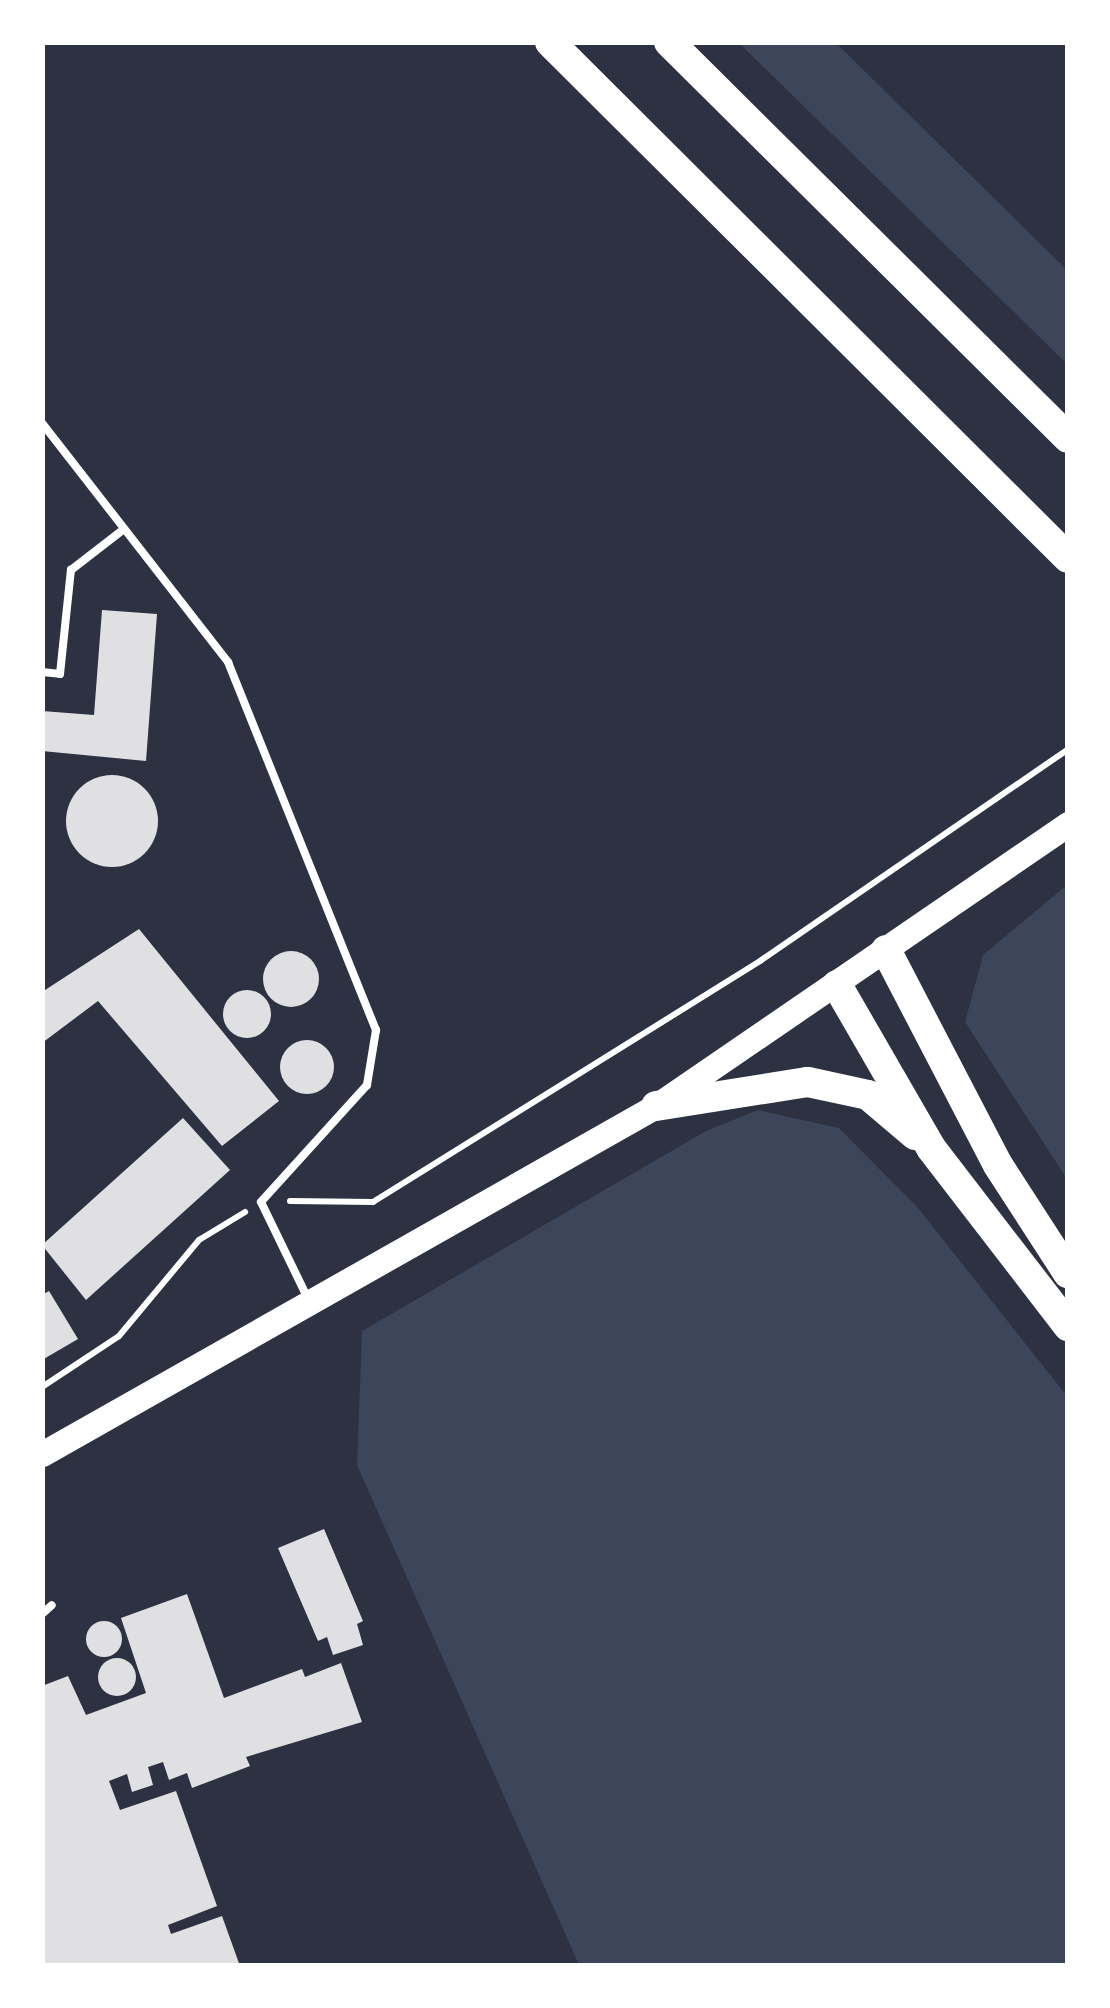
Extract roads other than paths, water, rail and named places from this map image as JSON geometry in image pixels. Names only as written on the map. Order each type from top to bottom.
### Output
[{"type":"highway","points":[[550,42],[1068,558]]},
{"type":"highway","points":[[669,42],[1068,438]]},
{"type":"highway","points":[[886,950],[998,1165],[1068,1273]]},
{"type":"highway","points":[[837,985],[931,1148],[1068,1326]]},
{"type":"highway","points":[[656,1106],[808,1082],[868,1095],[931,1148]]},
{"type":"main road","points":[[42,1454],[656,1106],[1068,824]]},
{"type":"lane","points":[[42,423],[228,662],[376,1030],[366,1085],[261,1202],[310,1303]]},
{"type":"lane","points":[[42,672],[60,674],[71,570],[124,529]]},
{"type":"lane","points":[[42,1614],[52,1605]]}]
